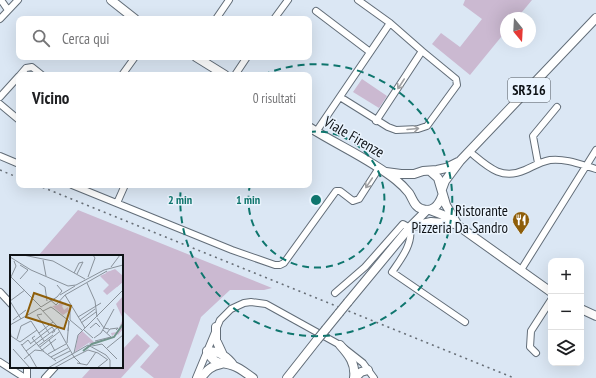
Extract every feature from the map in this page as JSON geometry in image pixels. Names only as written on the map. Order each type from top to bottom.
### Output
[{"type":"main road","points":[[111,0],[131,16]]},
{"type":"main road","name":"SR316","points":[[290,376],[317,340],[410,227],[438,204],[448,177],[460,161],[596,18]]},
{"type":"main road","points":[[201,60],[220,72]]},
{"type":"main road","name":"Viale Firenze","points":[[313,129],[382,170],[404,187],[414,204]]},
{"type":"main road","name":"SR316","points":[[430,171],[446,168],[460,161]]},
{"type":"main road","name":"Viale Firenze","points":[[382,170],[401,174],[414,174],[423,171],[430,171]]},
{"type":"main road","points":[[430,171],[438,178],[448,210],[457,225]]},
{"type":"main road","points":[[409,194],[409,183],[414,174]]},
{"type":"main road","points":[[414,204],[421,209],[443,215],[466,233],[548,290]]},
{"type":"main road","name":"SR316","points":[[410,227],[414,216],[414,204]]},
{"type":"main road","points":[[410,227],[431,222],[457,225]]},
{"type":"main road","points":[[584,310],[596,316]]},
{"type":"main road","points":[[216,327],[216,340],[218,347],[234,366],[253,378]]},
{"type":"main road","points":[[340,345],[353,363],[355,378]]},
{"type":"main road","points":[[207,351],[218,352],[224,355]]},
{"type":"main road","points":[[207,351],[210,357],[221,364]]},
{"type":"main road","points":[[201,378],[207,370],[213,366],[221,364],[234,366]]},
{"type":"main road","points":[[355,378],[362,372],[368,370]]},
{"type":"main road","points":[[365,378],[368,370]]},
{"type":"main road","points":[[280,378],[290,376]]},
{"type":"street","points":[[1,0],[8,10]]},
{"type":"street","points":[[0,19],[18,0]]},
{"type":"street","points":[[218,16],[229,0]]},
{"type":"street","points":[[276,16],[288,0]]},
{"type":"street","points":[[340,98],[388,128],[396,130],[418,130],[428,126],[457,85],[456,79],[390,23],[358,0]]},
{"type":"street","points":[[316,11],[370,52]]},
{"type":"street","points":[[313,129],[340,98],[390,23]]},
{"type":"street","points":[[376,121],[422,51]]},
{"type":"street","points":[[124,72],[134,60]]},
{"type":"street","points":[[237,72],[245,60]]},
{"type":"street","points":[[23,72],[26,68],[32,67],[38,72]]},
{"type":"street","points":[[0,98],[16,80]]},
{"type":"street","points":[[0,104],[16,117]]},
{"type":"street","points":[[538,163],[533,136],[557,107]]},
{"type":"street","points":[[521,270],[596,150]]},
{"type":"street","points":[[470,152],[495,171],[505,175],[517,174],[538,163],[560,159],[596,169]]},
{"type":"street","points":[[0,156],[16,163]]},
{"type":"street","points":[[80,188],[232,250],[275,265],[280,265],[284,263],[336,191],[340,191],[353,201],[359,199],[382,170]]},
{"type":"street","points":[[117,203],[124,188]]},
{"type":"street","points":[[335,293],[365,267],[403,224],[410,227],[410,242],[392,272],[465,322]]},
{"type":"street","points":[[0,292],[10,303]]},
{"type":"street","points":[[196,378],[216,327],[225,314],[231,309],[244,303],[259,302],[266,304],[340,345],[357,358],[374,378]]},
{"type":"street","points":[[536,353],[530,347],[531,331],[548,305]]},
{"type":"street","points":[[0,362],[26,378],[27,368]]},
{"type":"street","points":[[45,378],[54,368]]},
{"type":"shaded area","points":[[465,0],[532,0],[522,12],[500,12],[500,38],[470,75],[432,44],[441,33],[460,47],[482,19],[463,5]]},
{"type":"shaded area","points":[[362,79],[387,96],[379,108],[353,92]]},
{"type":"shaded area","points":[[78,210],[272,288],[264,290],[230,290],[201,317],[180,378],[154,378],[140,367],[159,345],[123,311],[123,255],[39,255]]},
{"type":"shaded area","points":[[137,334],[150,346],[121,378],[82,378],[91,368],[123,368],[123,349]]},
{"type":"railway","points":[[0,170],[16,177]]},
{"type":"railway","points":[[44,188],[514,378]]},
{"type":"place","name":"Ristorante Pizzeria Da Sandro","points":[[521,235]]}]
